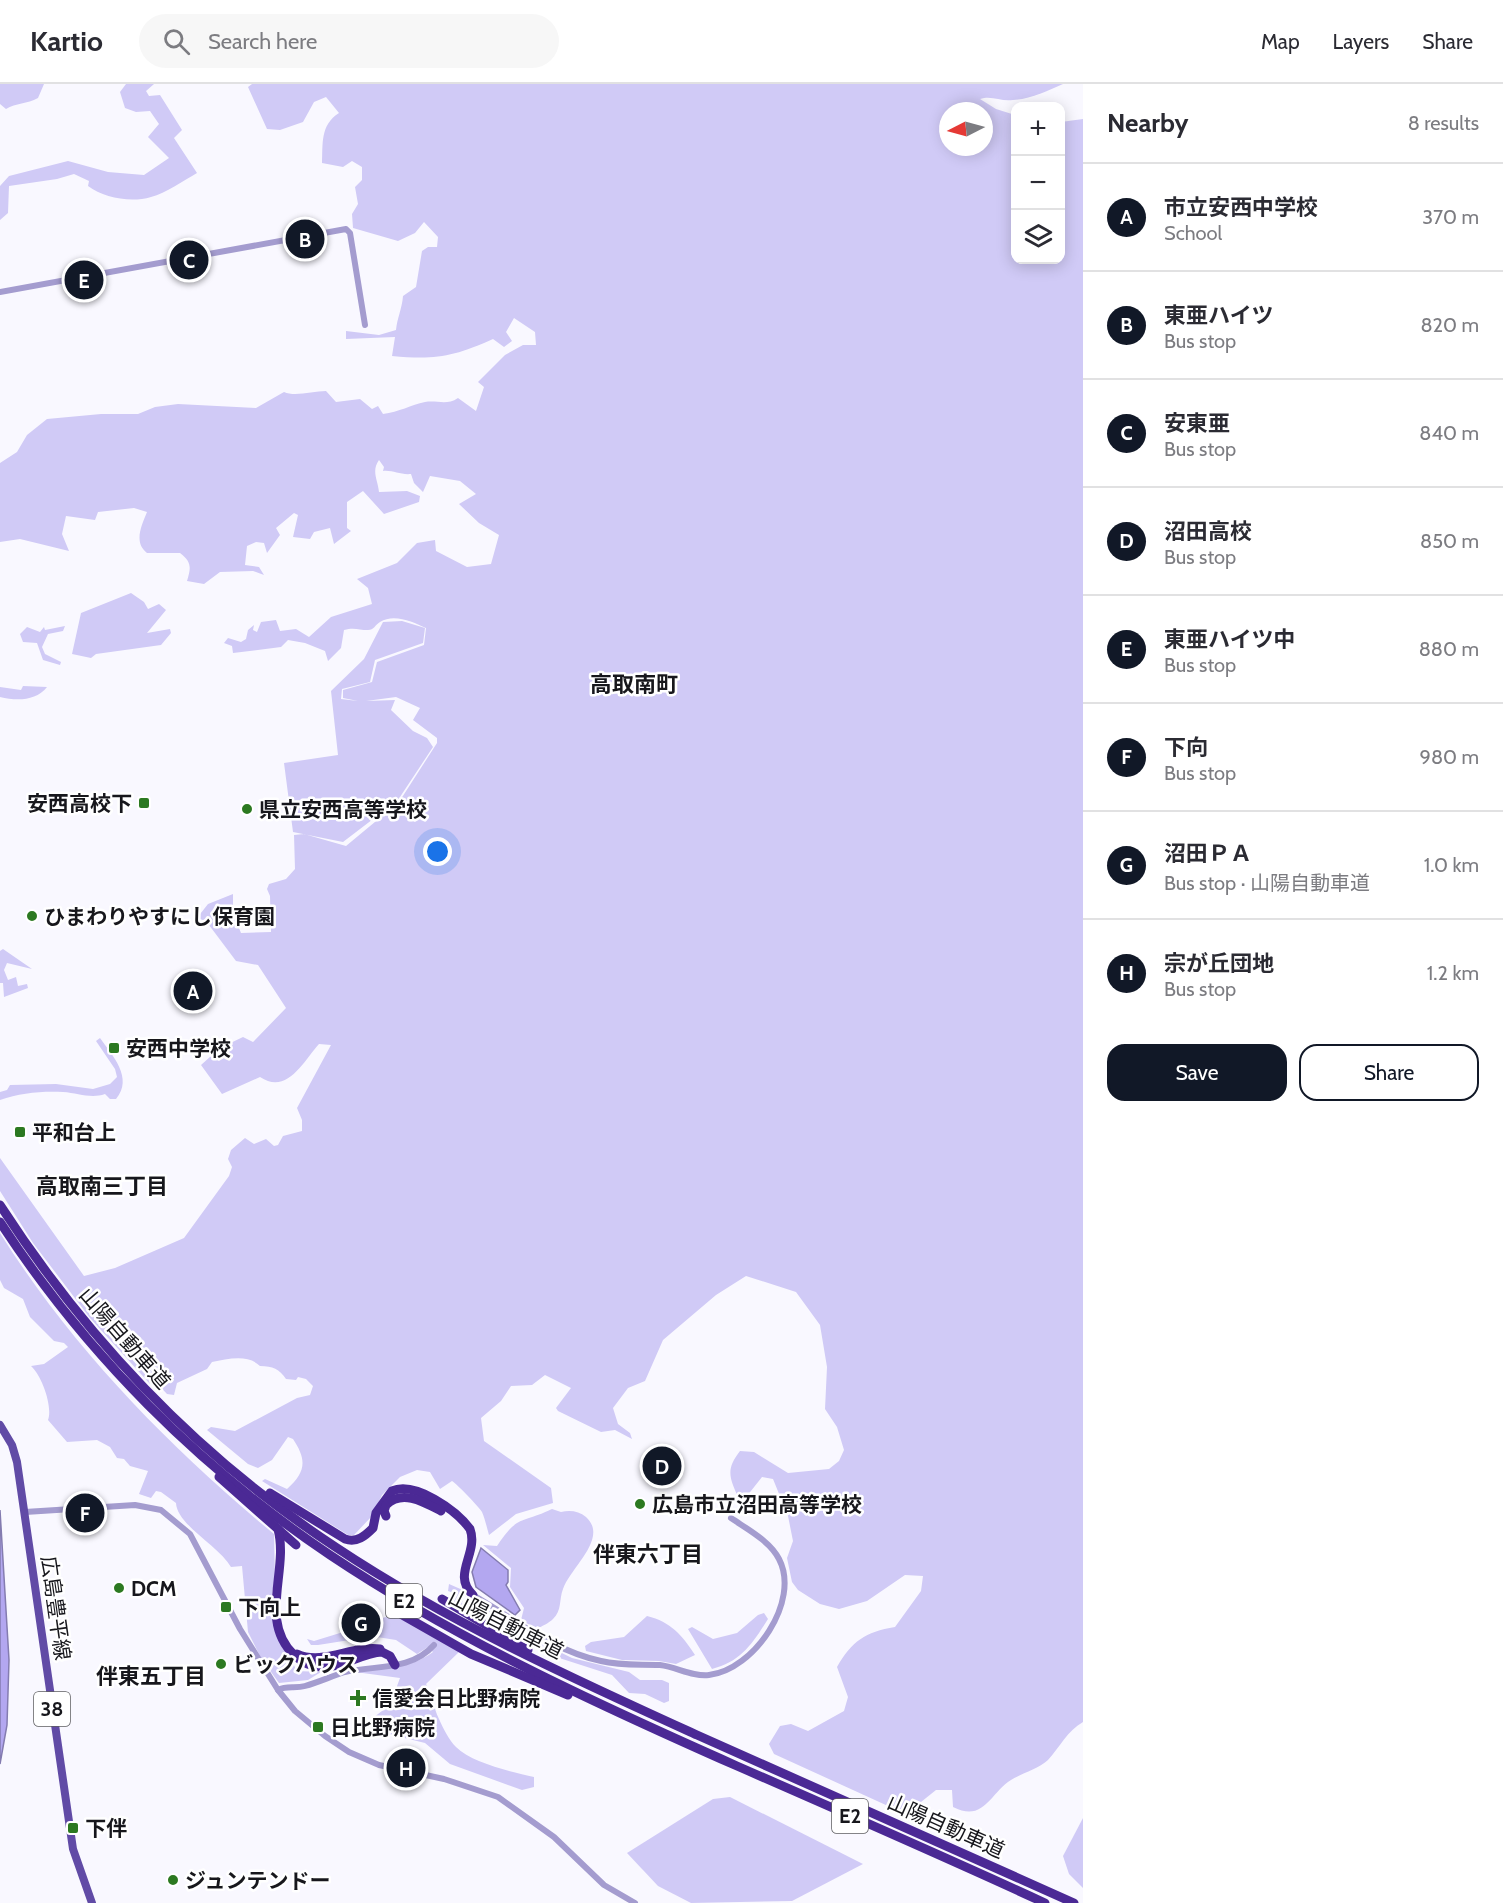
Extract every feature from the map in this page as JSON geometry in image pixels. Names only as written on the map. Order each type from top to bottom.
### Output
[{"type":"highway","name":"山陽自動車道","points":[[0,1205],[63,1294],[108,1349],[182,1432],[352,1558],[444,1613],[590,1686],[1074,1903]]},
{"type":"highway","name":"山陽自動車道","points":[[0,1222],[56,1300],[101,1356],[276,1516],[374,1582],[512,1659],[654,1730],[1045,1903]]},
{"type":"highway","points":[[182,1432],[214,1473],[296,1545]]},
{"type":"highway","points":[[182,1432],[273,1495],[349,1541],[358,1540],[374,1528],[376,1513],[392,1491],[405,1487],[422,1492],[470,1529],[472,1547],[463,1577],[465,1587],[473,1595]]},
{"type":"highway","points":[[386,1516],[384,1508],[389,1502],[410,1498],[423,1502],[462,1524],[468,1532],[470,1543],[461,1580],[465,1589],[473,1595]]},
{"type":"highway","points":[[278,1530],[279,1571],[275,1614],[278,1630],[289,1649],[303,1662],[316,1667],[337,1665],[382,1652],[390,1656],[394,1665]]},
{"type":"highway","points":[[288,1538],[281,1544],[277,1608],[280,1629],[291,1648],[299,1655],[313,1658],[361,1648],[378,1648],[390,1653],[394,1665]]},
{"type":"highway","points":[[442,1599],[590,1686]]},
{"type":"highway","points":[[392,1609],[471,1654],[654,1730]]},
{"type":"main road","name":"広島豊平線","points":[[0,1425],[15,1453],[73,1849],[92,1903]]},
{"type":"street","points":[[0,292],[346,229],[350,233],[365,325]]},
{"type":"street","points":[[25,1512],[135,1505],[152,1507],[170,1515],[197,1544],[240,1629],[278,1690],[309,1724],[349,1752],[379,1765],[468,1786],[505,1801],[554,1837],[604,1885],[635,1903]]},
{"type":"street","points":[[466,1604],[473,1595],[527,1631],[584,1657],[621,1665],[672,1667],[701,1675],[721,1673],[739,1665],[750,1656],[780,1611],[786,1587],[784,1570],[774,1550],[731,1518]]},
{"type":"street","points":[[278,1690],[284,1687],[306,1686],[344,1672],[418,1660],[434,1646]]},
{"type":"shaded area","points":[[0,84],[44,84],[38,98],[6,109],[0,104]]},
{"type":"shaded area","points":[[126,84],[154,84],[146,91],[149,96],[160,95],[182,130],[174,138],[197,173],[163,193],[135,200],[102,194],[88,186],[89,181],[74,174],[57,179],[9,186],[8,213],[0,220],[0,186],[9,176],[68,161],[108,172],[144,175],[169,158],[148,137],[159,124],[150,111],[136,112],[125,108],[120,92]]},
{"type":"shaded area","points":[[252,84],[1063,84],[1020,99],[989,98],[980,99],[985,102],[939,102],[939,156],[993,156],[993,107],[1011,114],[1011,264],[1065,264],[1065,121],[1083,119],[1083,1722],[1068,1735],[1048,1760],[1011,1780],[979,1809],[964,1811],[953,1807],[952,1790],[936,1790],[916,1806],[899,1811],[774,1754],[769,1744],[780,1726],[791,1724],[808,1731],[844,1711],[848,1697],[837,1667],[848,1650],[860,1639],[895,1627],[921,1591],[923,1576],[905,1575],[867,1601],[839,1609],[820,1604],[798,1590],[792,1582],[787,1558],[793,1541],[788,1516],[773,1479],[762,1477],[747,1496],[738,1497],[730,1473],[740,1451],[754,1452],[788,1473],[829,1469],[839,1461],[844,1450],[837,1427],[825,1409],[827,1367],[820,1325],[796,1292],[746,1276],[716,1295],[663,1340],[645,1381],[628,1388],[613,1408],[618,1424],[630,1433],[632,1439],[615,1430],[601,1432],[558,1411],[556,1408],[571,1388],[545,1375],[532,1385],[511,1386],[501,1401],[481,1418],[484,1441],[551,1488],[553,1503],[516,1514],[489,1535],[482,1512],[455,1483],[452,1481],[440,1489],[430,1472],[417,1470],[400,1477],[382,1495],[372,1516],[354,1535],[348,1535],[262,1481],[265,1479],[287,1489],[298,1477],[302,1460],[298,1446],[293,1439],[288,1437],[272,1460],[258,1468],[248,1464],[207,1430],[211,1427],[235,1431],[297,1398],[310,1395],[313,1386],[306,1379],[298,1377],[296,1380],[286,1379],[275,1369],[238,1358],[212,1362],[207,1369],[177,1383],[174,1395],[167,1394],[154,1380],[150,1384],[90,1318],[33,1243],[0,1191],[0,1158],[84,1276],[115,1268],[184,1238],[229,1176],[232,1167],[228,1159],[231,1150],[245,1138],[254,1144],[266,1139],[274,1146],[278,1145],[283,1136],[302,1131],[302,1120],[297,1108],[331,1045],[319,1044],[294,1074],[286,1079],[278,1082],[260,1077],[222,1094],[201,1065],[220,1048],[243,1037],[253,1042],[286,1008],[258,965],[236,961],[206,921],[197,918],[208,904],[233,894],[233,913],[241,933],[271,932],[270,896],[267,889],[269,884],[286,879],[295,869],[294,835],[303,834],[293,832],[284,763],[338,755],[331,691],[364,659],[383,622],[402,621],[425,628],[423,643],[375,660],[370,682],[342,689],[341,699],[358,701],[343,698],[343,690],[372,682],[377,662],[424,645],[426,628],[403,619],[391,618],[385,619],[370,630],[344,630],[341,648],[328,661],[325,651],[305,643],[288,640],[281,647],[233,653],[232,646],[224,643],[228,638],[241,642],[246,639],[248,630],[254,625],[253,630],[257,632],[261,622],[276,620],[280,631],[296,629],[309,637],[331,617],[372,604],[368,588],[357,579],[397,563],[417,543],[435,540],[436,551],[467,567],[491,564],[499,535],[479,523],[459,504],[476,494],[460,481],[430,476],[423,492],[414,483],[411,474],[383,471],[384,467],[379,460],[375,472],[379,492],[407,491],[420,496],[419,502],[384,514],[363,491],[347,502],[347,528],[351,531],[334,544],[330,528],[314,532],[310,539],[293,537],[298,515],[294,513],[276,528],[280,535],[267,553],[264,543],[256,542],[247,546],[245,565],[259,567],[264,575],[253,571],[220,572],[204,584],[187,581],[190,565],[180,553],[147,553],[143,549],[140,544],[140,533],[147,512],[134,508],[98,512],[95,520],[66,516],[62,534],[69,551],[20,539],[0,542],[0,463],[17,452],[27,435],[47,419],[101,414],[138,414],[155,407],[178,404],[256,408],[284,392],[299,394],[326,391],[336,402],[360,399],[372,409],[378,406],[383,414],[425,402],[446,402],[458,398],[476,411],[484,387],[478,382],[505,355],[523,345],[536,345],[535,332],[514,318],[506,332],[512,341],[504,347],[493,339],[444,356],[420,358],[392,356],[395,337],[346,339],[346,331],[379,335],[396,330],[403,296],[416,287],[422,251],[428,247],[437,247],[438,237],[424,222],[415,233],[398,241],[353,228],[352,214],[358,204],[355,187],[362,180],[362,167],[352,161],[343,167],[322,163],[323,142],[328,123],[339,113],[326,97],[314,102],[303,122],[280,130],[267,129],[248,87]],"holes":[[[396,697],[420,708],[413,720],[437,738],[437,743],[399,802],[346,846],[306,835],[343,842],[398,800],[433,747],[427,738],[413,731],[391,710],[395,700],[366,701]]]},
{"type":"shaded area","points":[[131,593],[144,602],[148,609],[159,604],[166,610],[147,633],[170,629],[171,633],[161,645],[96,654],[91,658],[72,654],[81,613]]},
{"type":"shaded area","points":[[65,626],[63,631],[48,634],[42,647],[45,654],[61,662],[60,665],[43,660],[37,643],[23,642],[20,634],[27,627],[40,632],[44,627],[45,630]]},
{"type":"shaded area","points":[[23,686],[47,687],[43,692],[26,699],[0,697],[0,687],[21,690]]},
{"type":"shaded area","points":[[3,949],[32,969],[7,963],[4,970],[8,980],[16,977],[18,986],[27,984],[28,988],[4,997],[3,983],[0,983],[0,951]]},
{"type":"shaded area","points":[[100,1038],[115,1059],[122,1075],[121,1091],[116,1099],[110,1099],[105,1094],[90,1096],[39,1092],[0,1100],[0,1092],[7,1090],[10,1085],[56,1084],[93,1089],[110,1084],[117,1077],[115,1069],[96,1041]]},
{"type":"shaded area","points":[[0,1233],[59,1316],[125,1394],[197,1467],[274,1534],[275,1577],[271,1599],[275,1629],[297,1671],[321,1672],[308,1680],[279,1683],[261,1658],[248,1632],[242,1566],[231,1567],[183,1519],[176,1503],[161,1492],[156,1491],[151,1498],[139,1494],[148,1471],[130,1466],[124,1459],[117,1458],[110,1447],[97,1440],[67,1442],[48,1420],[49,1407],[46,1392],[31,1366],[44,1364],[68,1347],[64,1343],[54,1341],[30,1317],[23,1299],[4,1288],[0,1280]]},
{"type":"shaded area","points":[[552,1509],[583,1515],[592,1525],[593,1534],[586,1553],[567,1580],[556,1616],[537,1629],[521,1620],[524,1608],[510,1587],[511,1568],[483,1545],[497,1546],[515,1524]]},
{"type":"shaded area","points":[[0,1510],[9,1660],[7,1725],[0,1764]]},
{"type":"shaded area","points":[[481,1548],[508,1570],[506,1585],[520,1610],[515,1615],[476,1587],[472,1572]]},
{"type":"shaded area","points":[[449,1584],[465,1591],[462,1603],[471,1608],[481,1605],[521,1633],[572,1658],[629,1672],[640,1680],[662,1680],[669,1683],[669,1701],[664,1703],[645,1694],[629,1693],[612,1675],[550,1655],[454,1601],[451,1592],[448,1591]]},
{"type":"shaded area","points":[[764,1613],[768,1619],[745,1650],[731,1662],[712,1669],[688,1629],[692,1627],[713,1639],[737,1633],[758,1615]]},
{"type":"shaded area","points":[[647,1616],[675,1630],[695,1655],[676,1664],[622,1660],[586,1651],[585,1646],[591,1642],[624,1637]]},
{"type":"shaded area","points":[[386,1617],[404,1619],[460,1651],[426,1684],[444,1730],[453,1744],[463,1753],[493,1766],[534,1777],[534,1787],[522,1790],[450,1764],[425,1743],[372,1730],[370,1720],[390,1705],[400,1678],[355,1672],[406,1665],[433,1652],[428,1647],[417,1654],[396,1640],[377,1637],[372,1621]]},
{"type":"shaded area","points":[[366,1625],[375,1636],[318,1645],[311,1645],[307,1639],[314,1641]]},
{"type":"shaded area","points":[[730,1797],[863,1864],[792,1901],[691,1903],[658,1886],[627,1853],[713,1799]]},
{"type":"shaded area","points":[[1083,1818],[1083,1888],[1069,1874],[1063,1856]]},
{"type":"place","name":"東亜ハイツ","points":[[305,239]]},
{"type":"place","name":"安東亜","points":[[189,260]]},
{"type":"place","name":"東亜ハイツ中","points":[[84,280]]},
{"type":"place","name":"安西高校下","points":[[144,803]]},
{"type":"place","name":"県立安西高等学校","points":[[247,809]]},
{"type":"place","name":"ひまわりやすにし保育園","points":[[32,916]]},
{"type":"place","name":"市立安西中学校","points":[[193,991]]},
{"type":"place","name":"安西中学校","points":[[114,1048]]},
{"type":"place","name":"平和台上","points":[[20,1132]]},
{"type":"place","name":"沼田高校","points":[[662,1466]]},
{"type":"place","name":"広島市立沼田高等学校","points":[[640,1504]]},
{"type":"place","name":"下向","points":[[85,1513]]},
{"type":"place","name":"DCM","points":[[119,1588]]},
{"type":"place","name":"下向上","points":[[226,1607]]},
{"type":"place","name":"沼田ＰＡ","points":[[361,1623]]},
{"type":"place","name":"ビックハウス","points":[[221,1664]]},
{"type":"place","name":"信愛会日比野病院","points":[[358,1698]]},
{"type":"place","name":"日比野病院","points":[[318,1727]]},
{"type":"place","name":"宗が丘団地","points":[[406,1768]]},
{"type":"place","name":"下伴","points":[[73,1828]]},
{"type":"place","name":"ジュンテンドー","points":[[173,1880]]},
{"type":"district","name":"高取南町","points":[[634,684]]},
{"type":"district","name":"高取南三丁目","points":[[102,1186]]},
{"type":"district","name":"伴東六丁目","points":[[648,1554]]},
{"type":"district","name":"伴東五丁目","points":[[151,1676]]}]
